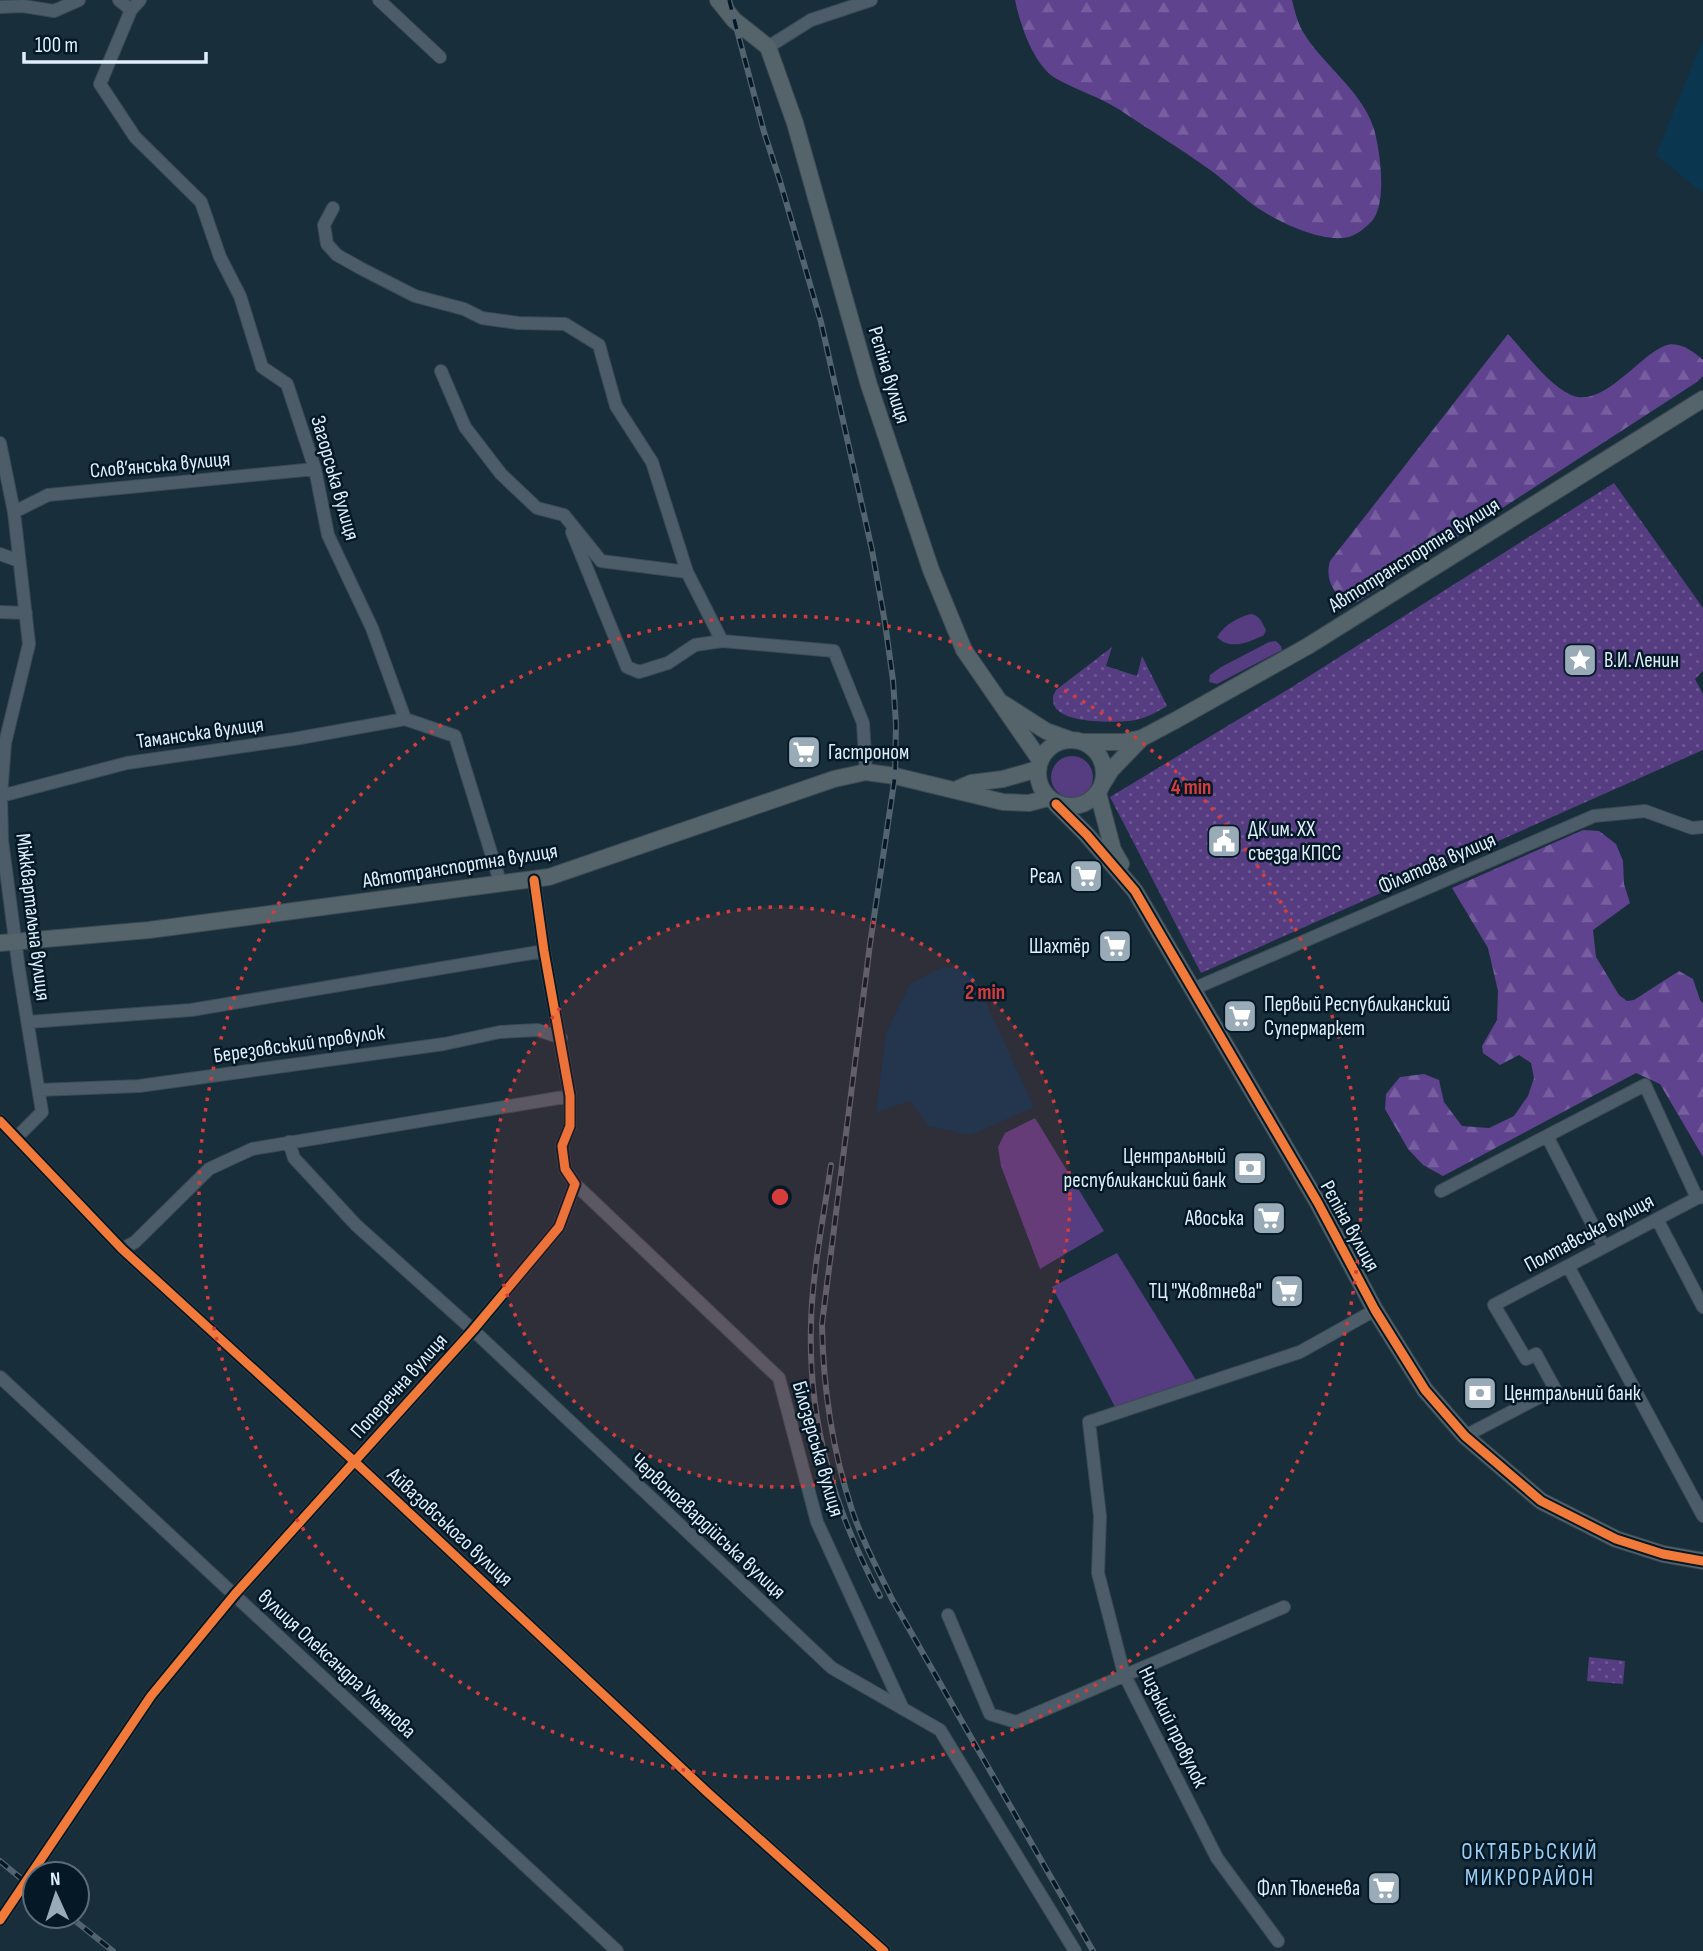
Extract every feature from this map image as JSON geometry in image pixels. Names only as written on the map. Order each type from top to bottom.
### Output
[{"type":"main road","points":[[718,0],[734,20],[768,47]]},
{"type":"main road","name":"Рєпіна вулиця","points":[[768,47],[795,123],[869,385],[932,570],[964,650],[1039,765]]},
{"type":"main road","name":"Автотранспортна вулиця","points":[[1142,738],[1308,646],[1703,398]]},
{"type":"main road","points":[[995,696],[1011,710],[1046,731],[1077,741],[1096,752],[1104,767],[1100,788],[1113,850],[1135,891]]},
{"type":"main road","points":[[1142,738],[1111,770],[1087,803],[1071,807],[1052,801],[1040,787],[1037,774],[1039,765],[1052,745],[1077,741],[1123,742],[1142,738]]},
{"type":"main road","points":[[953,791],[971,783],[1003,779],[1039,765]]},
{"type":"main road","name":"Автотранспортна вулиця","points":[[7,943],[149,930],[534,880],[834,779],[866,772],[895,776],[1003,802],[1052,801]]},
{"type":"main road","name":"Рєпіна вулиця","points":[[1052,801],[1087,835],[1135,891],[1318,1203],[1375,1310],[1416,1379],[1465,1436],[1541,1501],[1616,1539],[1663,1554],[1703,1561]]},
{"type":"street","points":[[0,7],[23,6],[54,11],[79,0]]},
{"type":"street","points":[[119,0],[131,10],[141,0]]},
{"type":"street","points":[[379,0],[440,57]]},
{"type":"street","points":[[768,47],[811,20],[871,0]]},
{"type":"street","name":"Загорська вулиця","points":[[131,10],[100,84],[135,137],[201,202],[220,257],[240,296],[262,367],[287,384],[315,469],[328,535],[372,628],[405,719]]},
{"type":"street","points":[[333,208],[324,225],[327,244],[337,255],[362,269],[415,296],[464,309],[482,318],[518,323],[565,324],[598,345],[616,406],[652,462],[687,572],[722,642]]},
{"type":"street","points":[[440,371],[465,427],[501,474],[537,508],[564,515],[601,562],[687,572]]},
{"type":"street","name":"Міжквартальна вулиця","points":[[0,443],[14,512],[29,644],[2,742],[1,840],[7,943],[27,1022],[42,1112],[16,1138]]},
{"type":"street","name":"Слов’янська вулиця","points":[[14,512],[48,495],[315,469]]},
{"type":"street","points":[[564,515],[627,667],[639,673],[667,663],[695,645],[722,642],[834,651],[863,723],[866,772]]},
{"type":"street","points":[[0,554],[19,561]]},
{"type":"street","points":[[0,612],[26,614]]},
{"type":"street","points":[[405,719],[455,736],[501,885]]},
{"type":"street","name":"Таманська вулиця","points":[[1,796],[127,763],[294,739],[405,719]]},
{"type":"street","name":"Філатова вулиця","points":[[1193,989],[1594,816],[1645,811],[1692,828],[1703,827]]},
{"type":"street","points":[[534,880],[569,1096],[570,1126],[562,1146],[565,1169],[575,1184]]},
{"type":"street","points":[[27,1022],[191,1010],[544,951]]},
{"type":"street","name":"Березовський провулок","points":[[39,1090],[139,1086],[444,1044],[500,1032],[538,1030],[561,1038]]},
{"type":"street","points":[[1441,1191],[1645,1085],[1700,1197]]},
{"type":"street","points":[[122,1249],[135,1242],[209,1169],[252,1149],[569,1096]]},
{"type":"street","name":"Айвазовського вулиця","points":[[0,1121],[122,1249],[355,1462],[707,1792],[884,1951]]},
{"type":"street","points":[[1547,1136],[1604,1247]]},
{"type":"street","name":"Червоногвардійська вулиця","points":[[289,1142],[294,1158],[356,1225],[473,1330],[832,1668],[940,1730],[1075,1951]]},
{"type":"street","name":"Поперечна вулиця","points":[[0,1920],[151,1696],[235,1594],[473,1330],[559,1227],[575,1184]]},
{"type":"street","name":"Білозерська вулиця","points":[[575,1184],[779,1378],[817,1522],[904,1709]]},
{"type":"street","name":"Полтавська вулиця","points":[[1465,1436],[1555,1389],[1536,1354],[1526,1359],[1494,1305],[1700,1197]]},
{"type":"street","points":[[1657,1219],[1703,1307]]},
{"type":"street","points":[[1568,1266],[1703,1516]]},
{"type":"street","name":"Низький провулок","points":[[1278,1941],[1217,1858],[1125,1675],[1098,1573],[1100,1516],[1090,1422],[1300,1352],[1375,1310]]},
{"type":"street","name":"вулиця Олександра Ульянова","points":[[0,1377],[617,1951]]},
{"type":"street","points":[[948,1615],[990,1714],[1016,1722],[1284,1608]]},
{"type":"shaded area","points":[[1703,39],[1703,193],[1656,155]]},
{"type":"shaded area","points":[[1614,483],[1703,608],[1703,671],[1695,679],[1703,694],[1703,750],[1201,973],[1110,797],[1292,687]]},
{"type":"shaded area","points":[[1251,614],[1262,622],[1266,630],[1264,635],[1234,644],[1228,644],[1217,637],[1232,622]]},
{"type":"shaded area","points":[[1276,641],[1282,650],[1217,684],[1209,682],[1210,675],[1221,667]]},
{"type":"shaded area","points":[[1112,647],[1106,666],[1137,676],[1142,656],[1167,706],[1128,721],[1093,721],[1061,713],[1053,703],[1056,690]]},
{"type":"shaded area","points":[[1072,756],[1087,762],[1093,777],[1087,792],[1072,798],[1057,792],[1051,777],[1057,762]]},
{"type":"shaded area","points":[[943,967],[972,972],[1034,1107],[971,1135],[929,1126],[910,1101],[876,1112],[886,1033],[910,984]]},
{"type":"shaded area","points":[[1035,1118],[1104,1231],[1040,1269],[1001,1166],[998,1147],[1005,1133]]},
{"type":"shaded area","points":[[1117,1253],[1196,1380],[1115,1407],[1052,1287]]},
{"type":"shaded area","points":[[1589,1657],[1625,1661],[1623,1684],[1587,1681]]},
{"type":"green space","points":[[1015,0],[1292,0],[1305,35],[1361,103],[1374,129],[1381,177],[1376,214],[1358,233],[1339,238],[1305,232],[1264,212],[1202,164],[1120,110],[1047,72],[1029,43]]},
{"type":"green space","points":[[1508,334],[1545,376],[1571,395],[1595,395],[1607,389],[1654,352],[1675,344],[1685,347],[1703,360],[1703,376],[1357,602],[1338,596],[1330,580],[1330,561]]},
{"type":"green space","points":[[1583,830],[1599,831],[1616,844],[1623,861],[1624,884],[1630,903],[1593,930],[1596,957],[1619,995],[1627,1001],[1634,1000],[1679,971],[1693,979],[1703,1003],[1703,1157],[1660,1084],[1636,1073],[1443,1176],[1423,1165],[1408,1149],[1385,1109],[1386,1094],[1400,1077],[1424,1074],[1439,1080],[1444,1102],[1462,1126],[1489,1128],[1514,1116],[1528,1096],[1534,1078],[1531,1063],[1519,1055],[1500,1065],[1483,1053],[1482,1046],[1497,1020],[1498,991],[1488,948],[1452,888]]},
{"type":"railway","points":[[729,0],[764,132],[821,322],[872,550],[893,680],[895,776],[870,944],[822,1324],[824,1371],[834,1441],[856,1522],[892,1599],[1093,1951]]},
{"type":"railway","points":[[831,1165],[812,1305],[811,1361],[814,1396],[819,1431],[837,1498],[849,1531],[880,1596]]},
{"type":"railway","points":[[0,1861],[21,1878]]},
{"type":"railway","points":[[87,1930],[113,1951]]},
{"type":"cycle path","points":[[1056,804],[1087,835],[1135,891],[1318,1203],[1375,1310],[1425,1390],[1465,1436],[1541,1501],[1616,1539],[1663,1554],[1703,1561]]},
{"type":"cycle path","points":[[0,1920],[151,1696],[235,1594],[473,1330],[559,1227],[575,1184],[565,1169],[562,1146],[570,1126],[570,1096],[534,880]]},
{"type":"cycle path","points":[[0,1121],[122,1249],[355,1462],[707,1792],[884,1951]]},
{"type":"place","name":"В.И. Ленин","points":[[1580,660]]},
{"type":"place","name":"Гастроном","points":[[804,752]]},
{"type":"place","name":"ДК им. XX съезда КПСС","points":[[1224,841]]},
{"type":"place","name":"Рєал","points":[[1086,876]]},
{"type":"place","name":"Шахтёр","points":[[1115,946]]},
{"type":"place","name":"Первый Республиканский Супермаркет","points":[[1240,1016]]},
{"type":"place","name":"Центральный республиканский банк","points":[[1250,1168]]},
{"type":"place","name":"Авоська","points":[[1269,1218]]},
{"type":"place","name":"ТЦ \"Жовтнева\"","points":[[1287,1291]]},
{"type":"place","name":"Центральний банк","points":[[1480,1393]]},
{"type":"place","name":"Флп Тюленева","points":[[1384,1888]]},
{"type":"district","name":"ОКТЯБРЬСКИЙ МИКРОРАЙОН","points":[[1530,1865]]}]
